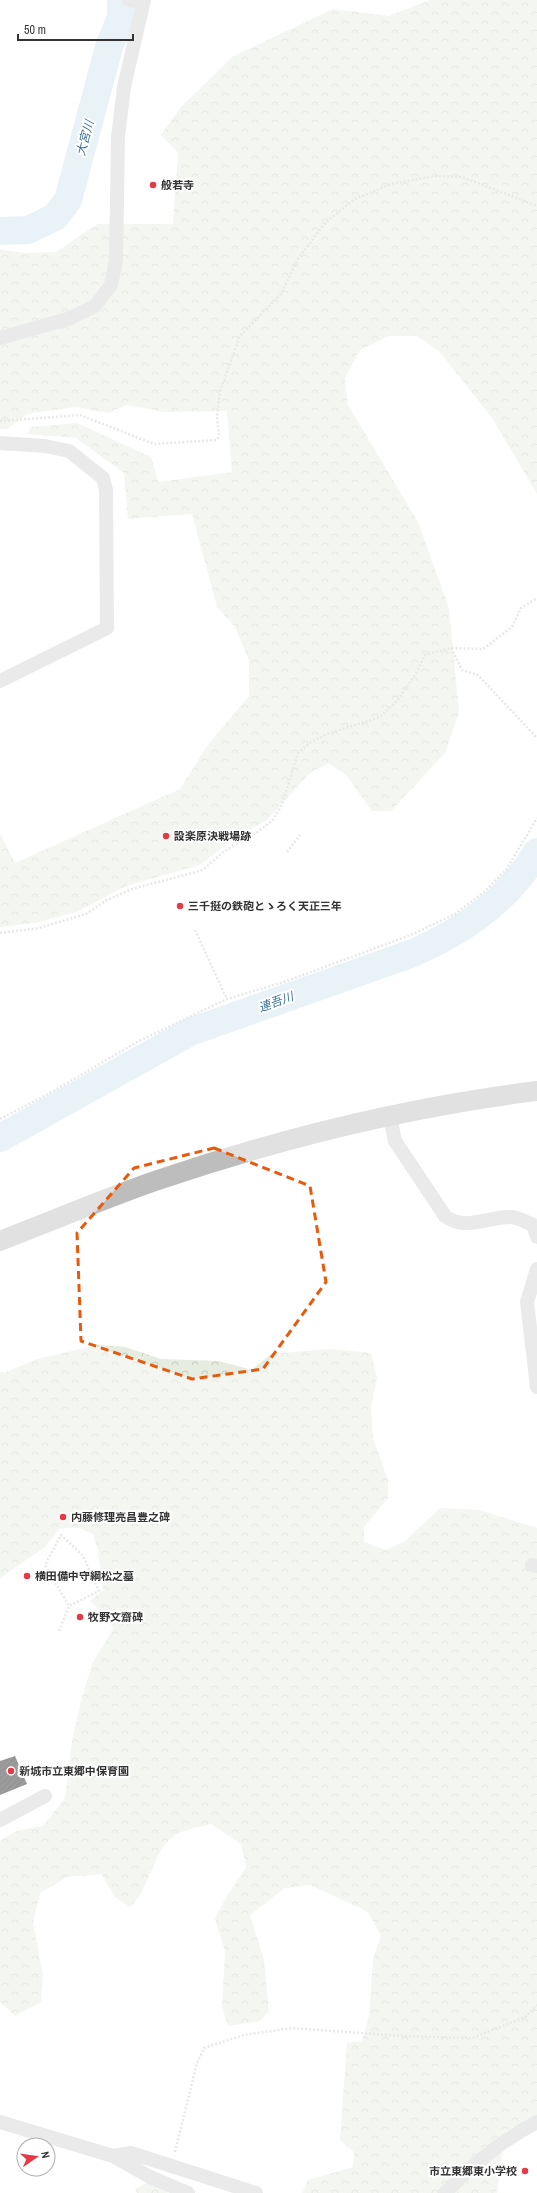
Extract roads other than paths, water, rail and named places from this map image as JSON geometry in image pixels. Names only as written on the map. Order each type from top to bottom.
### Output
[{"type":"street","points":[[0,338],[68,319],[96,306],[111,285],[116,261],[118,137],[124,87],[138,1]]},
{"type":"street","points":[[0,443],[45,446],[69,451],[103,478],[106,490],[107,628],[0,681]]},
{"type":"street","points":[[0,1241],[154,1182],[293,1139],[493,1096],[537,1090]]},
{"type":"street","points":[[390,1117],[395,1141],[445,1216],[453,1222],[465,1224],[512,1217],[533,1225],[537,1237]]},
{"type":"street","points":[[537,1270],[527,1302],[537,1387]]},
{"type":"street","points":[[0,1820],[45,1796]]},
{"type":"street","points":[[0,2122],[113,2156],[150,2176],[188,2193]]},
{"type":"street","points":[[445,2193],[465,2172],[507,2140],[537,2122]]},
{"type":"street","points":[[113,2156],[131,2153],[256,2193]]},
{"type":"waterway","name":"大宮川","points":[[0,231],[28,230],[55,217],[68,200],[109,47],[121,17],[121,0]]},
{"type":"waterway","name":"連吾川","points":[[0,1138],[190,1032],[413,953],[432,944],[467,924],[498,899],[512,885],[537,852]]},
{"type":"place","name":"般若寺","points":[[153,185]]},
{"type":"place","name":"設楽原決戦場跡","points":[[166,836]]},
{"type":"place","name":"三千挺の鉄砲とゝろく天正三年","points":[[180,906]]},
{"type":"place","name":"内藤修理亮昌豊之碑","points":[[63,1517]]},
{"type":"place","name":"横田備中守綱松之墓","points":[[27,1576]]},
{"type":"place","name":"牧野文齋碑","points":[[80,1617]]},
{"type":"place","name":"新城市立東郷中保育園","points":[[11,1771]]},
{"type":"place","name":"市立東郷東小学校","points":[[525,2171]]}]
